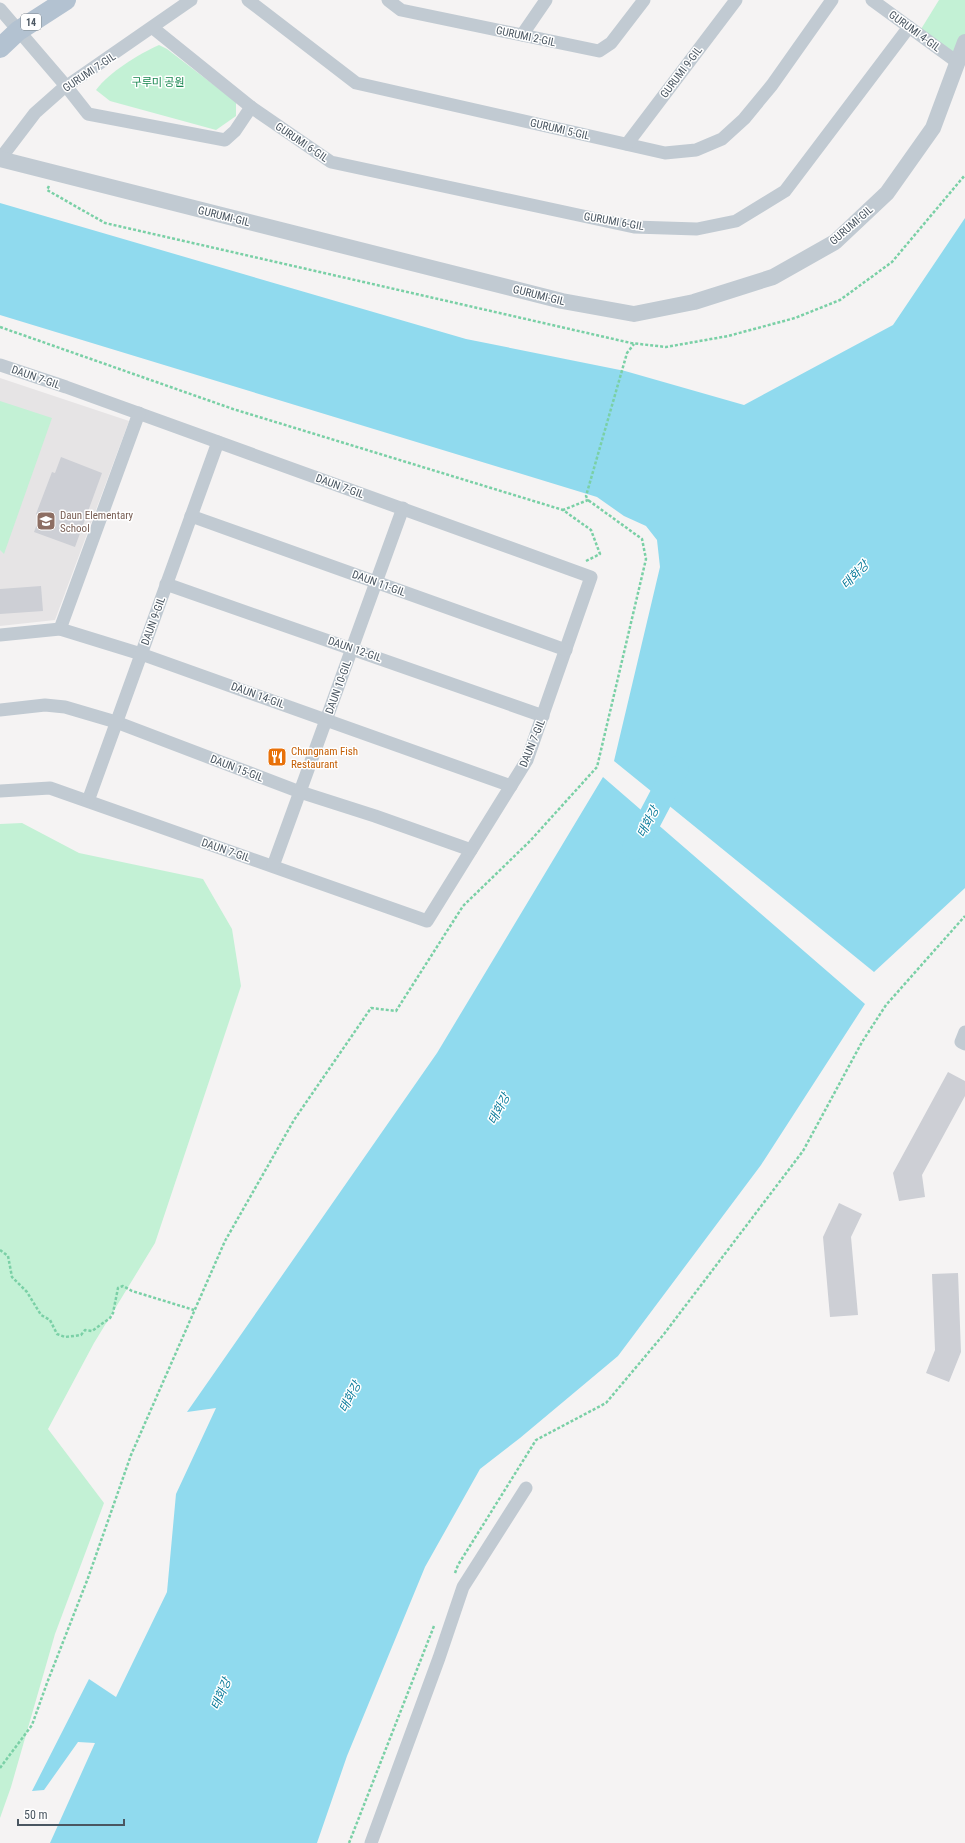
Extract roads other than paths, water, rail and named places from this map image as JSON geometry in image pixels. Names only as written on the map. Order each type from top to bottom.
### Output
[{"type":"main road","name":"14","points":[[0,48],[18,31],[66,0]]},
{"type":"street","name":"GURUMI 7-GIL","points":[[0,159],[35,113],[66,86],[192,0]]},
{"type":"street","name":"GURUMI 5-GIL","points":[[248,0],[356,83],[665,153],[696,150],[722,139],[744,119],[772,85],[832,0]]},
{"type":"street","name":"GURUMI 2-GIL","points":[[388,0],[401,10],[599,51],[611,43],[644,0]]},
{"type":"street","points":[[522,35],[546,0]]},
{"type":"street","name":"GURUMI 9-GIL","points":[[627,144],[736,0]]},
{"type":"street","name":"GURUMI 4-GIL","points":[[872,0],[957,62]]},
{"type":"street","points":[[0,8],[88,114],[225,140],[235,131],[251,107]]},
{"type":"street","name":"GURUMI 6-GIL","points":[[153,28],[251,107],[331,162],[634,227],[697,229],[736,221],[785,191],[909,27]]},
{"type":"street","name":"GURUMI-GIL","points":[[0,159],[562,301],[634,314],[694,302],[773,277],[835,242],[887,193],[933,128],[965,42]]},
{"type":"street","name":"DAUN 7-GIL","points":[[0,365],[139,413],[591,577],[527,760],[426,921],[50,788],[0,791]]},
{"type":"street","points":[[60,629],[139,413]]},
{"type":"street","name":"DAUN 9-GIL","points":[[88,801],[218,442]]},
{"type":"street","name":"DAUN 10-GIL","points":[[273,866],[403,508]]},
{"type":"street","name":"DAUN 11-GIL","points":[[191,516],[566,650]]},
{"type":"street","name":"DAUN 12-GIL","points":[[166,584],[543,716]]},
{"type":"street","name":"DAUN 14-GIL","points":[[0,635],[60,629],[141,654],[511,786]]},
{"type":"street","name":"DAUN 15-GIL","points":[[0,710],[45,705],[65,707],[116,722],[300,792],[375,816],[471,850]]},
{"type":"street","points":[[965,1032],[961,1042],[965,1044]]},
{"type":"street","points":[[371,1843],[439,1658],[463,1587],[526,1488]]},
{"type":"water","points":[[0,203],[466,339],[625,371],[744,405],[893,325],[965,218],[965,888],[874,972],[614,761],[660,567],[657,540],[646,526],[624,516],[597,497],[0,315]]},
{"type":"water","points":[[603,777],[865,1004],[761,1165],[618,1356],[520,1438],[480,1469],[425,1567],[347,1756],[317,1843],[50,1843],[95,1743],[78,1742],[44,1790],[32,1791],[89,1679],[116,1697],[167,1592],[176,1494],[216,1408],[187,1412],[437,1053]]},
{"type":"waterway","name":"태화강","points":[[635,847],[676,769]]},
{"type":"place","name":"Daun Elementary School","points":[[46,521]]},
{"type":"place","name":"Chungnam Fish Restaurant","points":[[277,757]]},
{"type":"park label","name":"구루미 공원","points":[[158,82]]}]
